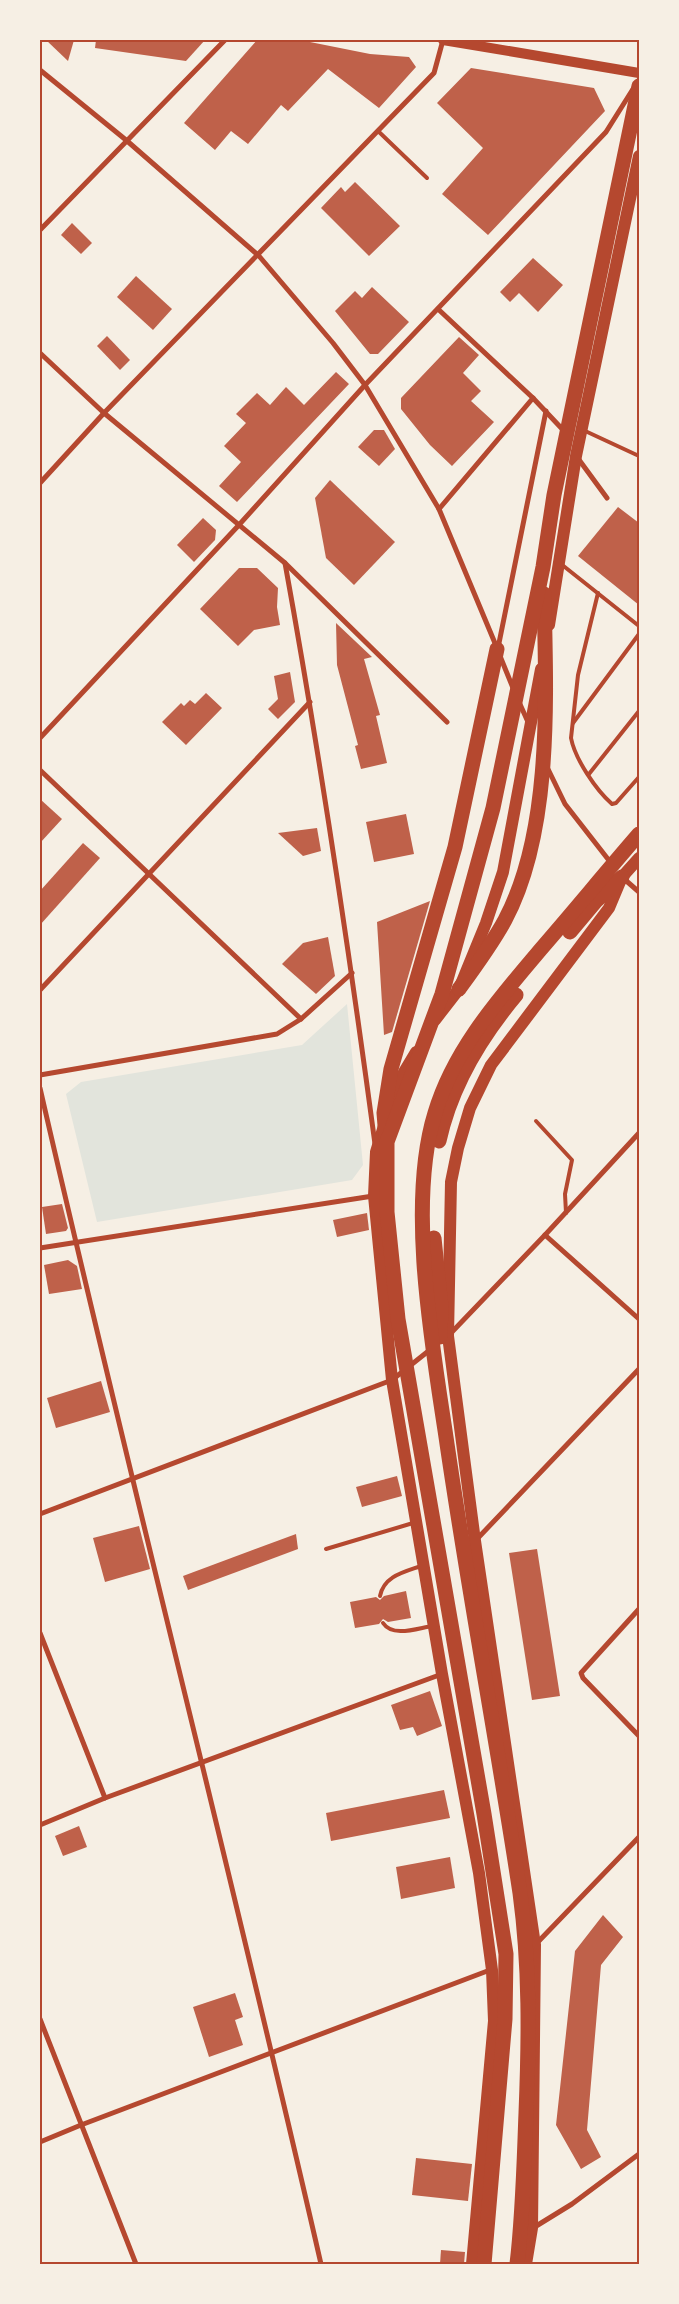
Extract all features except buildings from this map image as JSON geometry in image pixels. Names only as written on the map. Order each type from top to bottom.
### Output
[{"type":"highway","points":[[381,1147],[442,994],[490,818],[543,567],[554,495],[639,86]]},
{"type":"highway","points":[[459,989],[488,948],[506,918],[522,878],[535,824],[546,704],[543,567]]},
{"type":"highway","points":[[484,2264],[504,2019],[506,1954],[484,1814],[398,1319],[381,1147],[384,1113],[392,1070],[455,847],[497,649]]},
{"type":"highway","points":[[517,2264],[522,2218],[530,2023],[526,1946],[438,1383],[427,1288],[424,1202],[428,1145],[434,1115],[442,1093],[466,1044],[494,1006],[639,834]]},
{"type":"highway","points":[[438,1383],[441,1306],[431,1218],[431,1180],[445,1113],[458,1080],[506,1006],[596,901],[622,877]]},
{"type":"main road","points":[[443,40],[639,73]]},
{"type":"main road","points":[[472,2264],[494,2021],[492,1970],[480,1873],[442,1674],[392,1380],[374,1196],[381,1147],[391,1102],[404,1072],[432,1023],[459,989],[486,922],[503,872],[532,732],[581,429],[639,156]]},
{"type":"main road","points":[[526,2264],[532,2228],[535,1945],[475,1541],[448,1336],[451,1182],[458,1148],[470,1108],[491,1065],[609,908],[622,877],[639,858]]},
{"type":"street","points":[[40,230],[225,40]]},
{"type":"street","points":[[40,483],[104,412],[258,256],[434,72],[443,40]]},
{"type":"street","points":[[40,70],[126,140],[258,256],[333,343],[365,385],[439,509],[532,732]]},
{"type":"street","points":[[40,738],[238,526],[365,385],[606,132],[639,80]]},
{"type":"street","points":[[438,309],[546,411],[567,435],[576,456],[607,498]]},
{"type":"street","points":[[40,353],[104,412],[238,526],[285,563],[447,722]]},
{"type":"street","points":[[439,509],[533,398]]},
{"type":"street","points":[[497,649],[546,411]]},
{"type":"street","points":[[285,563],[310,702],[381,1147]]},
{"type":"street","points":[[40,990],[150,875],[310,702]]},
{"type":"street","points":[[538,745],[565,804],[622,877],[639,892]]},
{"type":"street","points":[[40,770],[301,1019]]},
{"type":"street","points":[[40,1074],[277,1034],[301,1019],[352,974]]},
{"type":"street","points":[[40,1088],[131,1478],[273,2053],[321,2264]]},
{"type":"street","points":[[40,1514],[392,1380],[448,1336],[639,1133]]},
{"type":"street","points":[[40,1248],[374,1196]]},
{"type":"street","points":[[545,1235],[639,1319]]},
{"type":"street","points":[[475,1541],[639,1369]]},
{"type":"street","points":[[639,1608],[582,1673],[583,1678],[639,1736]]},
{"type":"street","points":[[40,1633],[105,1798]]},
{"type":"street","points":[[40,1825],[105,1798],[442,1674]]},
{"type":"street","points":[[521,1953],[535,1945],[639,1837]]},
{"type":"street","points":[[40,2142],[492,1970],[514,1957]]},
{"type":"street","points":[[40,2018],[136,2264]]},
{"type":"street","points":[[532,2228],[572,2204],[639,2154]]},
{"type":"lane","points":[[378,131],[427,178]]},
{"type":"lane","points":[[567,435],[581,429],[639,456]]},
{"type":"lane","points":[[560,562],[639,626]]},
{"type":"lane","points":[[598,593],[578,675],[572,725],[572,746],[589,774],[612,804],[616,803],[639,777]]},
{"type":"lane","points":[[572,725],[639,634]]},
{"type":"lane","points":[[589,774],[639,711]]},
{"type":"lane","points":[[536,1121],[572,1160],[564,1194],[566,1212]]},
{"type":"lane","points":[[326,1549],[416,1522]]},
{"type":"lane","points":[[380,1596],[382,1588],[392,1576],[424,1565]]},
{"type":"lane","points":[[383,1623],[387,1628],[398,1632],[434,1626]]},
{"type":"shaded area","points":[[347,1004],[363,1165],[352,1180],[97,1222],[66,1094],[81,1082],[302,1045]]}]
